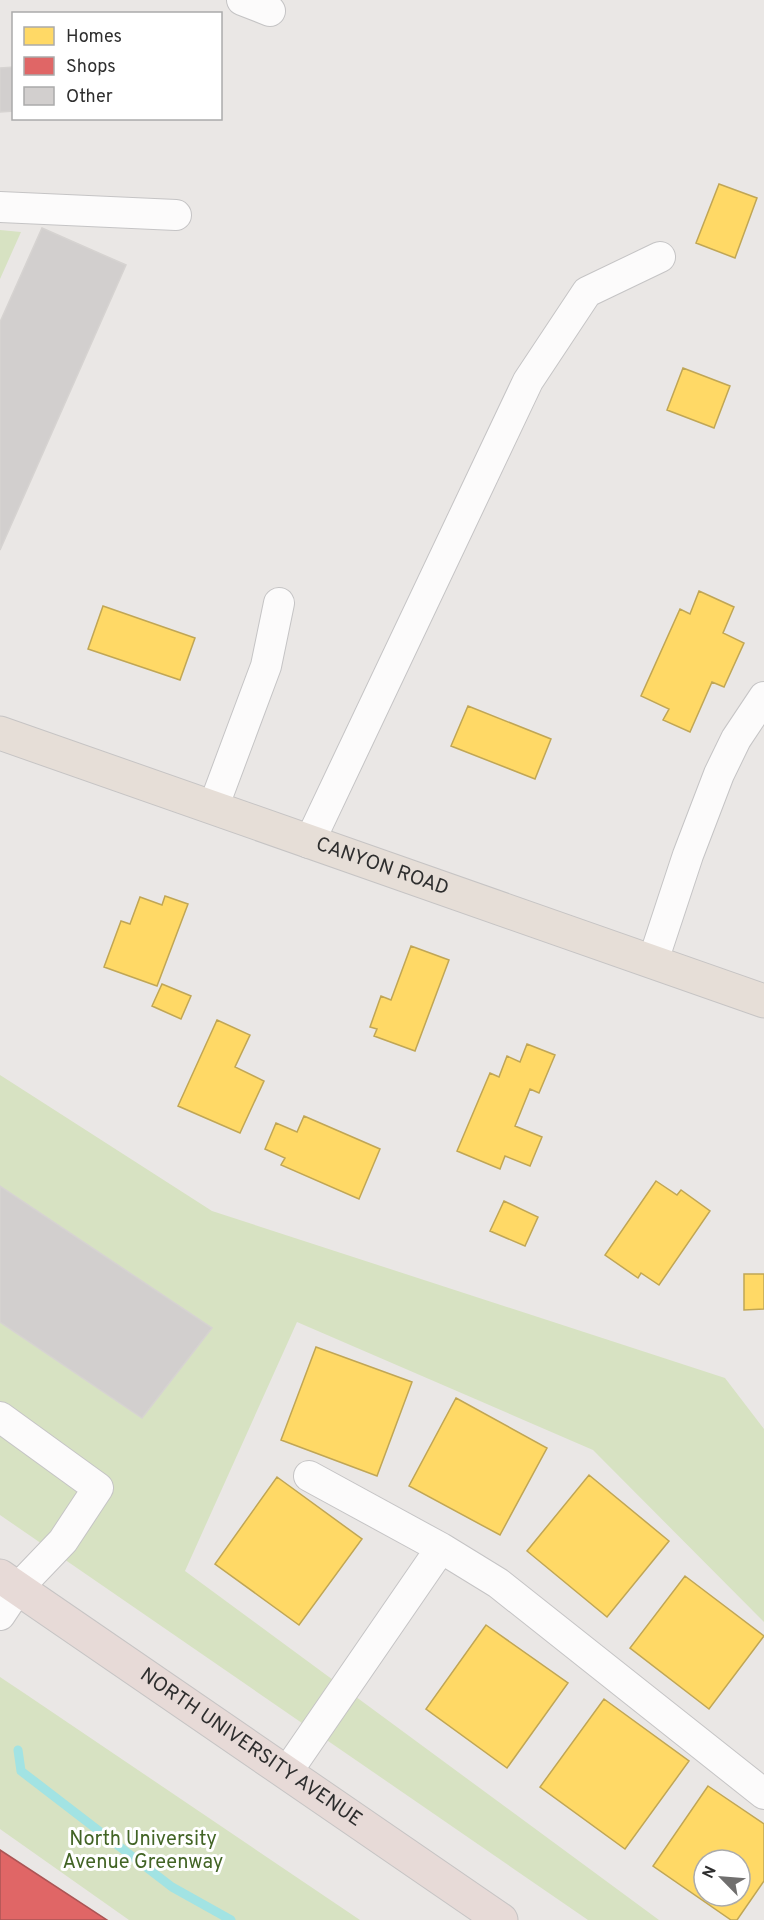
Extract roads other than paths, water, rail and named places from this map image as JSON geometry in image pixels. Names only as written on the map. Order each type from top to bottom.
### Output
[{"type":"highway","name":"NORTH UNIVERSITY AVENUE","points":[[9,1582],[501,1920]]},
{"type":"main road","name":"CANYON ROAD","points":[[0,733],[764,1001]]},
{"type":"street","points":[[242,0],[270,11]]},
{"type":"street","points":[[0,207],[176,215]]},
{"type":"street","points":[[309,843],[528,381],[587,292],[660,257]]},
{"type":"street","points":[[213,808],[266,666],[279,603]]},
{"type":"street","points":[[653,961],[688,855],[719,774],[736,739],[764,697]]},
{"type":"street","points":[[0,1417],[98,1488],[63,1541],[9,1582],[0,1616]]},
{"type":"street","points":[[309,1476],[441,1548],[498,1583],[764,1794]]},
{"type":"street","points":[[287,1772],[441,1548]]},
{"type":"waterway","points":[[18,1750],[21,1771],[172,1887],[231,1920]]},
{"type":"park label","name":"North University Avenue Greenway","points":[[143,1852]]}]
